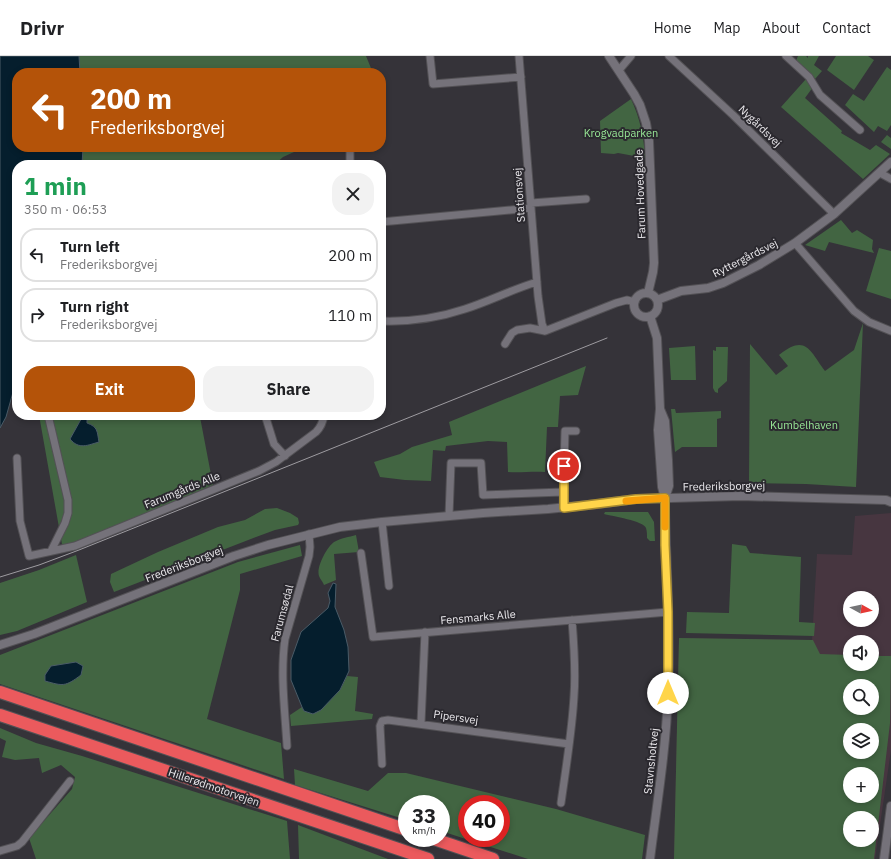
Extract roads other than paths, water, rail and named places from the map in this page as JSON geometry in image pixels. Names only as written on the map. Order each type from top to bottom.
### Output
[{"type":"highway","name":"Hillerødmotorvejen","points":[[0,692],[398,827]]},
{"type":"highway","name":"Hillerødmotorvejen","points":[[0,715],[428,859]]},
{"type":"highway","points":[[377,842],[378,849],[404,859]]},
{"type":"highway","points":[[450,844],[493,859]]},
{"type":"street","points":[[430,56],[433,84],[521,77]]},
{"type":"street","name":"Stationsvej","points":[[519,56],[540,314],[545,332]]},
{"type":"street","name":"Farum Hovedgade","points":[[609,56],[640,105],[646,123],[649,141],[654,263],[648,293]]},
{"type":"street","points":[[619,70],[631,56]]},
{"type":"street","name":"Nygårdsvej","points":[[669,56],[733,115],[834,214]]},
{"type":"street","points":[[786,56],[809,77],[820,95],[860,130]]},
{"type":"street","name":"Ryttergårdsvej","points":[[657,300],[681,291],[708,288],[723,283],[759,265],[795,243],[834,214],[891,162]]},
{"type":"street","points":[[880,173],[891,179]]},
{"type":"street","points":[[386,221],[531,206],[586,198]]},
{"type":"street","name":"Ryttergårdsvej","points":[[795,243],[854,311],[869,322],[891,331]]},
{"type":"street","points":[[386,321],[398,322],[441,316],[465,309],[537,282]]},
{"type":"street","points":[[648,293],[653,295],[657,300],[657,309],[650,316],[643,316],[635,310],[635,302],[639,295],[648,293]]},
{"type":"street","points":[[505,344],[512,333],[517,330],[530,328],[545,332],[616,303],[627,300],[635,302]]},
{"type":"street","points":[[650,316],[657,338],[660,409],[658,430],[662,487],[665,498]]},
{"type":"street","points":[[49,420],[68,500],[68,513],[65,523],[51,551]]},
{"type":"street","points":[[267,420],[274,444],[285,456]]},
{"type":"street","name":"Farumgårds Alle","points":[[17,458],[20,521],[29,556],[65,549],[87,541],[258,471],[285,456],[320,428],[323,420]]},
{"type":"street","points":[[564,508],[563,492],[565,431],[576,431]]},
{"type":"street","points":[[449,516],[451,463],[481,463],[482,495],[563,492]]},
{"type":"street","name":"Frederiksborgvej","points":[[0,645],[34,634],[234,556],[268,545],[340,527],[449,516],[564,508],[636,499],[741,496],[889,500]]},
{"type":"street","name":"Stavnsholtvej","points":[[650,859],[664,752],[668,693],[668,612],[665,545],[665,498]]},
{"type":"street","points":[[382,522],[388,586]]},
{"type":"street","name":"Farumsødal","points":[[287,746],[282,667],[283,652],[285,639],[309,556],[309,534]]},
{"type":"street","name":"Fensmarks Alle","points":[[361,553],[373,637],[668,612]]},
{"type":"street","points":[[561,803],[574,696],[575,661],[572,620]]},
{"type":"street","points":[[421,723],[425,632]]},
{"type":"street","name":"Pipersvej","points":[[382,764],[380,726],[382,721],[388,720],[421,723],[569,744]]},
{"type":"street","points":[[0,851],[17,846],[22,842],[70,781]]},
{"type":"street","points":[[884,859],[891,806]]},
{"type":"water","points":[[0,56],[79,56],[80,68],[12,68],[12,152],[83,152],[82,160],[12,160],[12,396],[6,417],[0,428]]},
{"type":"water","points":[[87,420],[87,423],[95,428],[99,442],[80,446],[70,439],[80,421]]},
{"type":"water","points":[[333,583],[336,584],[335,607],[344,630],[348,647],[349,671],[340,690],[321,710],[313,714],[304,711],[291,680],[291,660],[301,632],[328,608],[330,601],[328,593]]},
{"type":"water","points":[[76,662],[83,666],[81,675],[71,682],[56,684],[45,681],[45,675],[51,666]]},
{"type":"tram line","points":[[0,577],[39,565],[79,550],[607,338]]},
{"type":"park label","name":"Krogvadparken","points":[[621,133]]},
{"type":"park label","name":"Kumbelhaven","points":[[804,425]]}]
